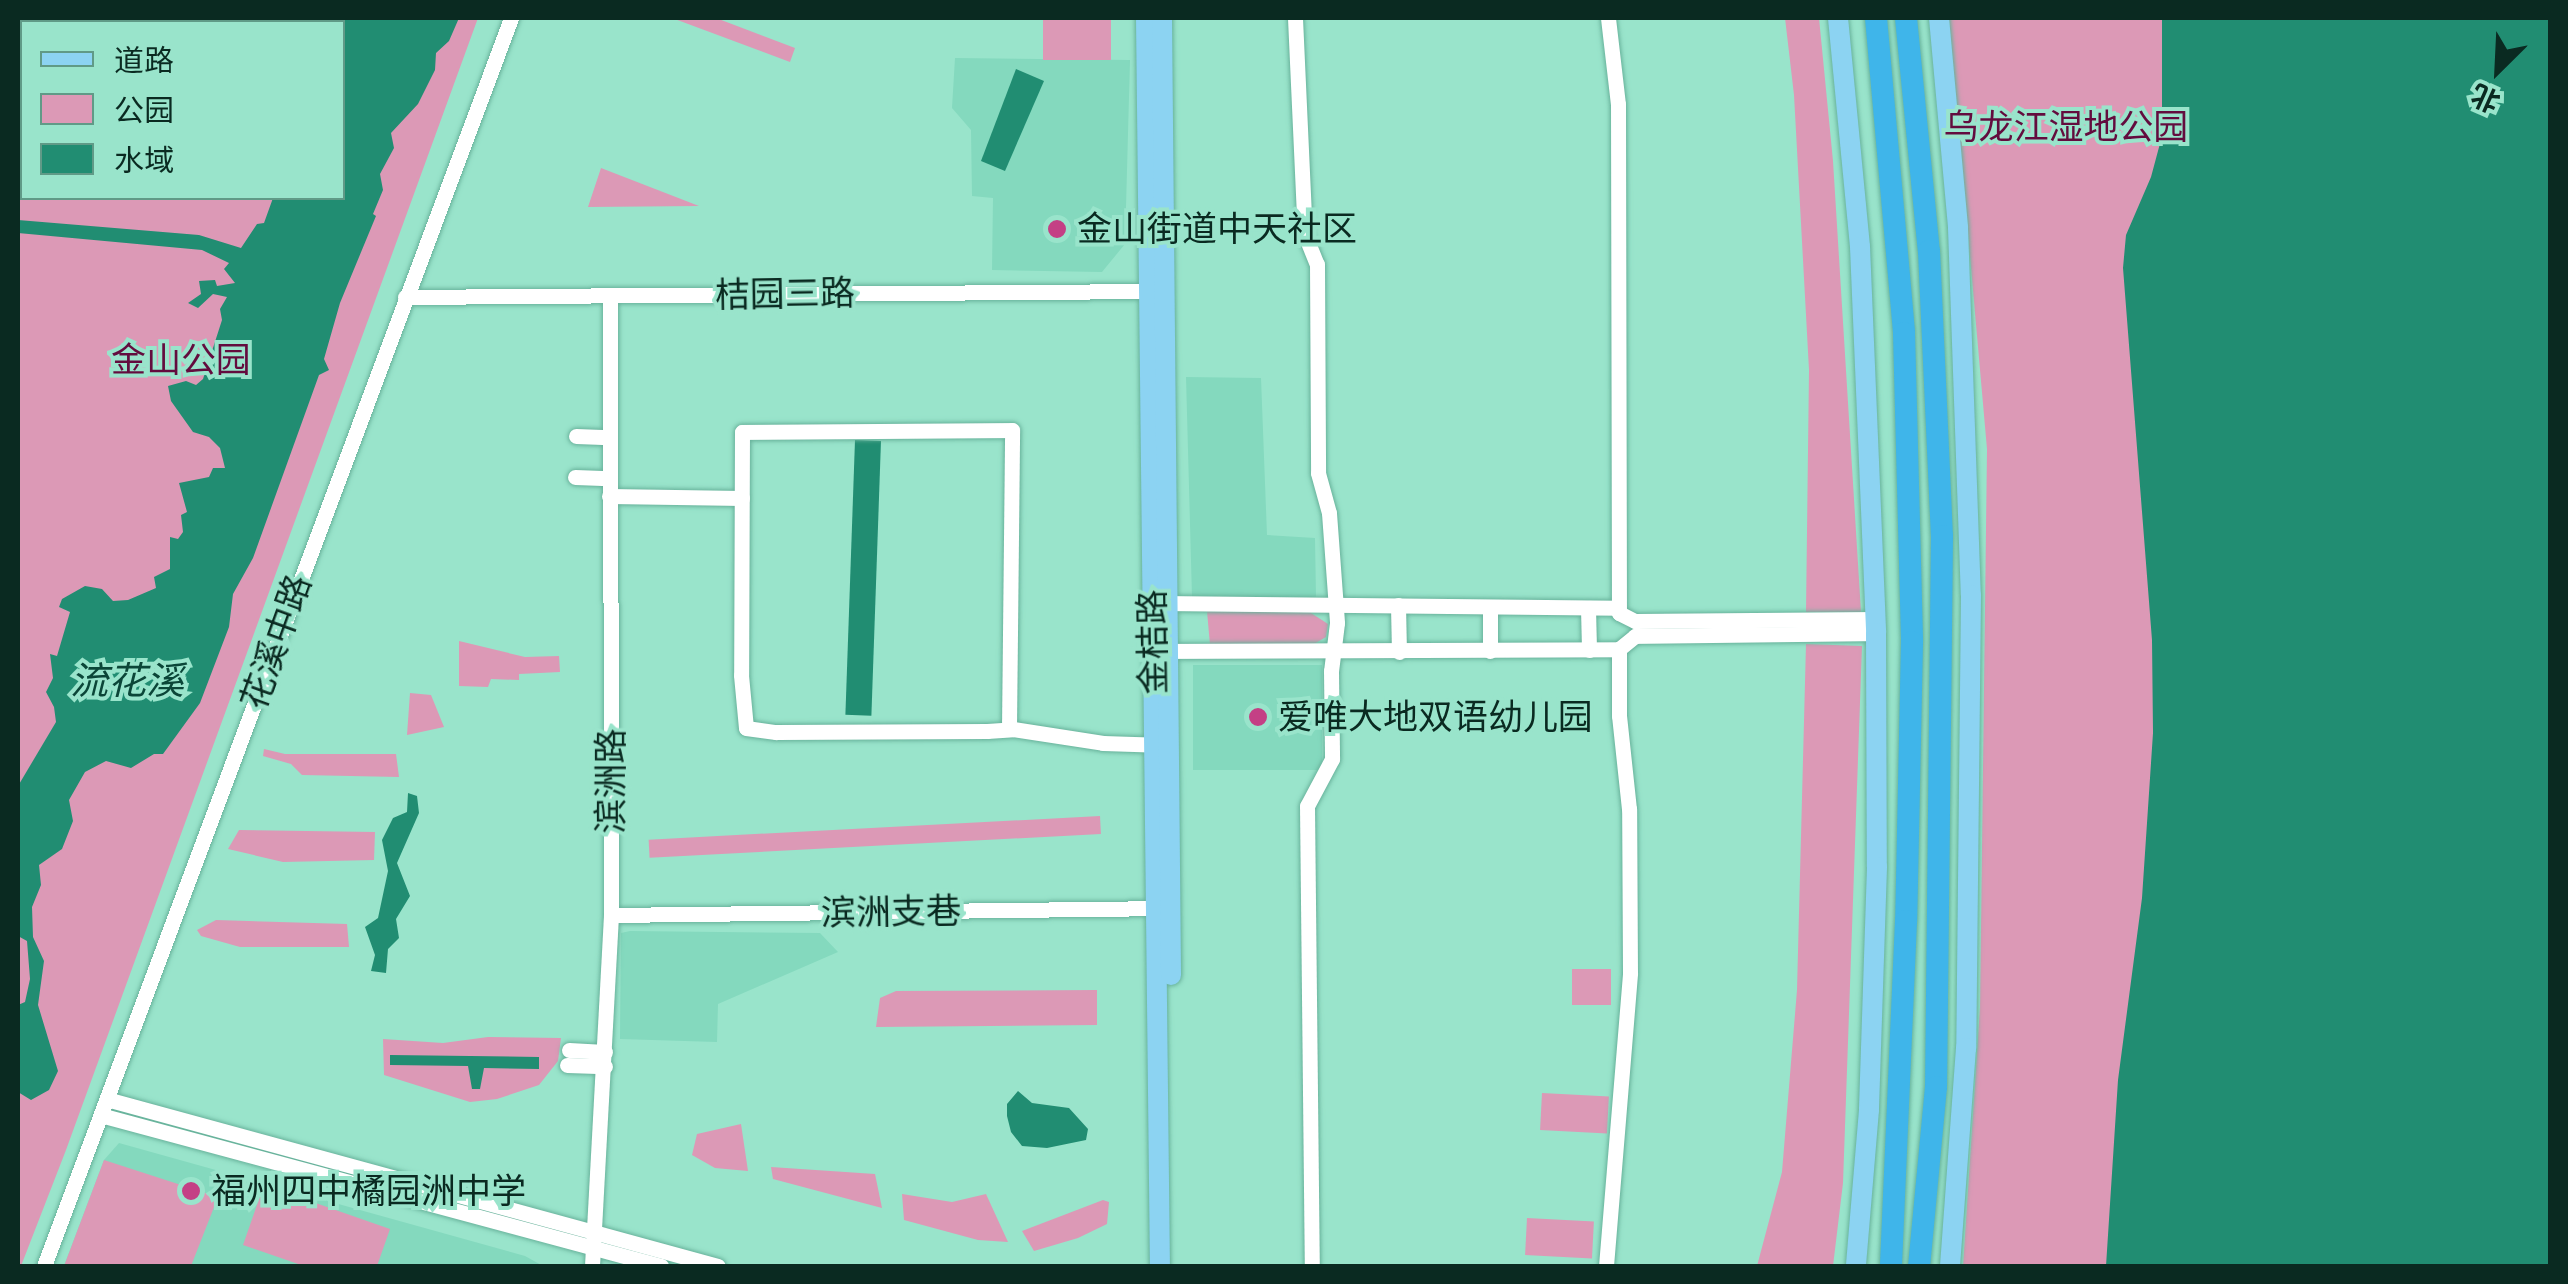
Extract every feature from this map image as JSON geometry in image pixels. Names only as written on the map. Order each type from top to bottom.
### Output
[{"type":"highway","points":[[1876,18],[1904,333],[1912,642],[1906,920],[1891,1266]]},
{"type":"highway","points":[[1906,18],[1928,251],[1942,536],[1936,1086],[1918,1266]]},
{"type":"main road","name":"金桔路","points":[[1146,18],[1157,291],[1162,908],[1160,1266]]},
{"type":"main road","points":[[1157,291],[1162,18]]},
{"type":"main road","points":[[1838,18],[1860,247],[1876,626],[1878,867],[1869,1110],[1856,1266]]},
{"type":"main road","points":[[1940,18],[1958,228],[1971,595],[1966,1048],[1950,1266]]},
{"type":"main road","points":[[1162,908],[1173,1266]]},
{"type":"street","name":"花溪中路","points":[[44,1266],[107,1108],[511,18]]},
{"type":"street","points":[[1295,18],[1305,235],[1317,264],[1318,473],[1329,513],[1338,630],[1332,652],[1332,760],[1307,806],[1312,1266]]},
{"type":"street","points":[[1608,18],[1618,104],[1617,608],[1623,618],[1635,620],[1876,626]]},
{"type":"street","name":"桔园三路","points":[[405,297],[1157,291]]},
{"type":"street","name":"滨洲路","points":[[592,1266],[611,915],[610,295]]},
{"type":"street","points":[[1009,729],[1012,430],[742,432],[741,675],[746,728],[776,732],[1009,729],[1103,744],[1161,745]]},
{"type":"street","points":[[576,436],[609,436]]},
{"type":"street","points":[[575,477],[609,478]]},
{"type":"street","points":[[609,496],[742,498]]},
{"type":"street","points":[[1160,603],[1617,608]]},
{"type":"street","points":[[1398,606],[1400,652]]},
{"type":"street","points":[[1490,606],[1490,651]]},
{"type":"street","points":[[1588,608],[1589,650]]},
{"type":"street","points":[[1606,1266],[1630,943],[1620,650],[1628,638],[1642,635],[1876,626]]},
{"type":"street","points":[[1160,651],[1620,650]]},
{"type":"street","name":"滨洲支巷","points":[[611,915],[1162,908]]},
{"type":"street","points":[[568,1058],[605,1059]]},
{"type":"street","points":[[107,1108],[596,1241],[718,1266]]},
{"type":"street","points":[[596,1241],[661,1266]]},
{"type":"shaded area","points":[[955,58],[1130,60],[1125,244],[1102,272],[992,270],[993,198],[972,196],[971,130],[952,108]]},
{"type":"shaded area","points":[[1186,377],[1261,378],[1267,535],[1315,538],[1316,597],[1192,597]]},
{"type":"shaded area","name":"爱唯大地双语幼儿园","points":[[1193,665],[1322,665],[1322,770],[1193,770]]},
{"type":"shaded area","points":[[621,933],[820,933],[838,952],[718,1004],[717,1042],[620,1039]]},
{"type":"shaded area","name":"福州四中橘园洲中学","points":[[119,1143],[525,1256],[543,1266],[64,1266],[104,1160]]},
{"type":"green space","name":"金山公园","points":[[478,18],[66,1150],[18,1266],[20,157],[20,200],[345,200],[345,20],[41,20]]},
{"type":"green space","points":[[672,18],[716,18],[795,48],[790,62]]},
{"type":"green space","points":[[1043,18],[1111,18],[1111,60],[1043,60]]},
{"type":"green space","points":[[1785,18],[1819,18],[1833,161],[1861,612],[1806,612],[1809,370],[1794,95]]},
{"type":"green space","name":"乌龙江湿地公园","points":[[1949,18],[2173,18],[2162,741],[2118,1266],[1963,1266],[1980,1007],[1987,449]]},
{"type":"green space","points":[[601,168],[699,206],[588,207]]},
{"type":"green space","points":[[1207,611],[1308,611],[1328,624],[1326,637],[1314,644],[1210,645]]},
{"type":"green space","points":[[459,641],[525,657],[559,656],[560,672],[519,674],[519,680],[491,679],[488,687],[459,686]]},
{"type":"green space","points":[[1806,644],[1862,646],[1843,1183],[1833,1266],[1757,1266],[1782,1172],[1797,990]]},
{"type":"green space","points":[[410,693],[431,695],[444,727],[407,735]]},
{"type":"green space","points":[[264,749],[285,754],[396,754],[399,777],[302,775],[291,764],[263,756]]},
{"type":"green space","points":[[1100,816],[1101,834],[650,858],[649,840]]},
{"type":"green space","points":[[239,830],[375,832],[374,860],[283,862],[228,849]]},
{"type":"green space","points":[[216,920],[347,924],[349,947],[240,947],[201,936],[197,930]]},
{"type":"green space","points":[[1572,969],[1611,969],[1611,1005],[1572,1005]]},
{"type":"green space","points":[[1097,990],[1097,1025],[876,1027],[880,998],[896,991]]},
{"type":"green space","points":[[488,1037],[561,1038],[558,1061],[539,1085],[497,1099],[470,1102],[384,1075],[383,1039],[443,1043]]},
{"type":"green space","points":[[1542,1093],[1609,1097],[1607,1133],[1540,1130]]},
{"type":"green space","points":[[741,1124],[748,1171],[715,1168],[692,1155],[697,1134]]},
{"type":"green space","points":[[104,1160],[218,1197],[191,1266],[64,1266]]},
{"type":"green space","points":[[771,1167],[875,1174],[882,1208],[773,1179]]},
{"type":"green space","points":[[264,1185],[390,1229],[377,1266],[304,1266],[243,1245]]},
{"type":"green space","points":[[902,1194],[952,1202],[986,1194],[1008,1242],[978,1240],[904,1220]]},
{"type":"green space","points":[[1103,1200],[1109,1202],[1107,1224],[1078,1238],[1034,1251],[1022,1231]]},
{"type":"green space","points":[[1527,1218],[1594,1222],[1592,1258],[1525,1255]]},
{"type":"water","name":"流花溪","points":[[459,18],[449,41],[436,53],[435,70],[418,104],[391,133],[394,148],[380,174],[383,190],[373,214],[376,216],[340,303],[324,359],[329,370],[319,375],[253,558],[233,594],[229,627],[200,703],[163,754],[154,754],[131,768],[106,761],[85,772],[69,800],[73,821],[62,849],[39,865],[41,885],[32,907],[33,937],[44,961],[38,1005],[58,1071],[49,1090],[31,1100],[18,1092],[18,1005],[25,1002],[30,979],[27,941],[18,936],[18,786],[56,722],[46,692],[53,678],[50,654],[57,656],[70,612],[59,607],[62,599],[85,586],[102,589],[113,601],[128,600],[156,588],[154,577],[170,569],[170,537],[178,539],[183,532],[181,515],[187,512],[179,483],[209,477],[213,468],[225,468],[220,448],[209,437],[193,432],[171,401],[168,386],[186,381],[196,385],[203,379],[222,320],[220,309],[227,297],[213,294],[198,308],[188,303],[201,294],[199,281],[215,280],[217,286],[235,283],[224,269],[229,263],[202,250],[18,233],[18,220],[199,235],[241,248],[257,224],[264,223],[272,200],[345,200],[345,20],[292,20]]},
{"type":"water","points":[[2162,18],[2550,18],[2550,1266],[2106,1266],[2118,1080],[2142,898],[2153,733],[2152,640],[2123,268],[2126,235],[2151,177],[2162,136]]},
{"type":"water","points":[[1016,69],[1044,81],[1005,171],[981,161]]},
{"type":"water","points":[[855,440],[881,441],[871,716],[845,715]]},
{"type":"water","points":[[408,793],[417,796],[419,813],[397,863],[410,896],[396,919],[399,938],[388,949],[386,973],[371,971],[375,955],[365,927],[378,918],[388,871],[382,840],[393,818],[407,812]]},
{"type":"water","points":[[390,1055],[539,1057],[539,1069],[484,1068],[480,1089],[472,1089],[468,1066],[390,1065]]},
{"type":"water","points":[[1018,1091],[1032,1103],[1069,1108],[1088,1129],[1086,1140],[1047,1148],[1022,1146],[1011,1132],[1007,1116],[1007,1104]]},
{"type":"place","name":"金山街道中天社区","points":[[1057,229]]},
{"type":"place","name":"爱唯大地双语幼儿园","points":[[1258,717]]},
{"type":"place","name":"福州四中橘园洲中学","points":[[191,1191]]}]
